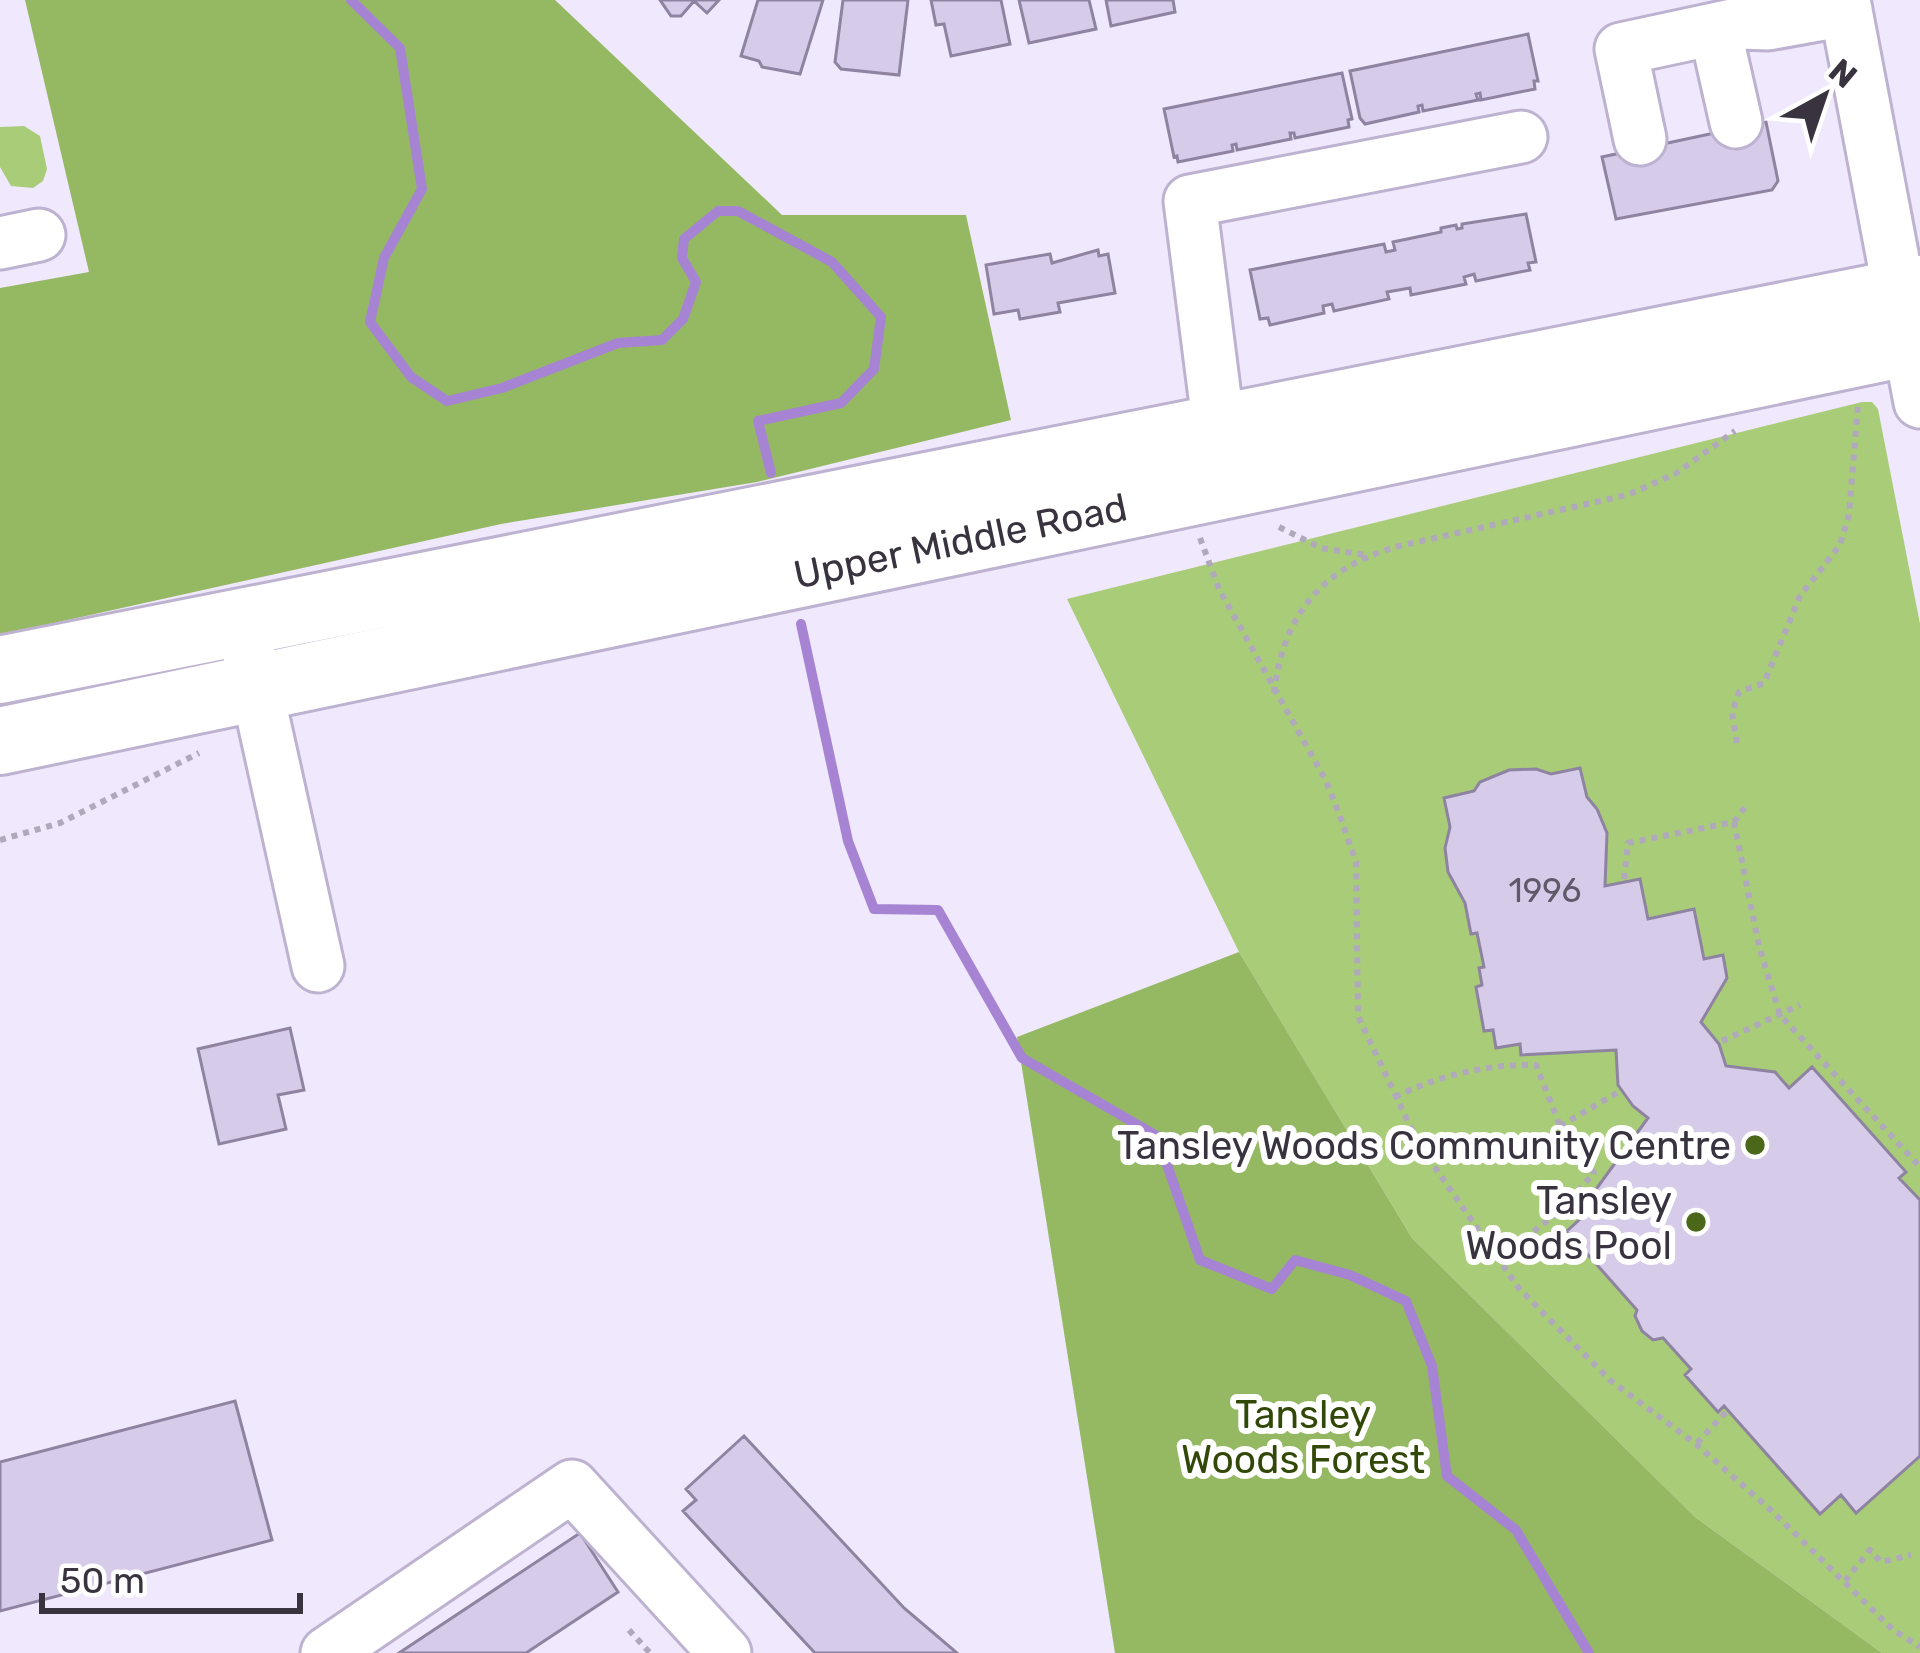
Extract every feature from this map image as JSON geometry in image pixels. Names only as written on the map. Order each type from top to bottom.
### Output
[{"type":"main road","name":"Upper Middle Road","points":[[2,670],[242,622],[714,559],[853,533],[1215,483],[1913,334]]},
{"type":"main road","name":"Upper Middle Road","points":[[7,740],[256,687],[714,559]]},
{"type":"main road","points":[[2,670],[7,740]]},
{"type":"street","points":[[1640,139],[1621,49],[1845,5],[1913,334]]},
{"type":"street","points":[[1715,29],[1736,122]]},
{"type":"street","points":[[1215,483],[1190,201],[1522,137]]},
{"type":"street","points":[[242,622],[318,966]]},
{"type":"street","points":[[327,1653],[572,1486],[724,1653]]},
{"type":"path","points":[[1737,742],[1732,713],[1739,692],[1764,683],[1800,596],[1840,545],[1849,515],[1855,395]]},
{"type":"path","points":[[1274,693],[1286,634],[1340,568],[1366,555],[1627,495],[1675,474],[1738,429]]},
{"type":"path","points":[[1215,483],[1219,590],[1326,782],[1356,862],[1358,1016],[1418,1143],[1518,1287],[1611,1381],[1696,1444],[1892,1630],[1920,1647]]},
{"type":"path","points":[[1279,526],[1322,548],[1366,555]]},
{"type":"path","points":[[1624,879],[1628,843],[1734,822],[1748,802]]},
{"type":"path","points":[[1734,822],[1759,946],[1780,1015],[1920,1167]]},
{"type":"path","points":[[1722,1041],[1800,1005]]},
{"type":"path","points":[[1395,1097],[1419,1085],[1493,1064],[1536,1064],[1560,1126],[1594,1173],[1560,1211],[1499,1258]]},
{"type":"path","points":[[1560,1126],[1617,1093]]},
{"type":"path","points":[[1696,1444],[1727,1411]]},
{"type":"path","points":[[1845,1581],[1870,1550],[1881,1562],[1911,1555]]},
{"type":"path","points":[[629,1630],[650,1653]]},
{"type":"green space","points":[[25,0],[555,0],[782,215],[966,215],[1011,420],[757,482],[501,524],[0,635],[0,288],[89,272]]},
{"type":"green space","points":[[24,126],[40,136],[47,169],[43,181],[33,188],[11,186],[0,167],[0,127]]},
{"type":"green space","points":[[1872,402],[1878,409],[1920,624],[1920,1653],[1882,1653],[1695,1517],[1412,1238],[1239,952],[1067,599]]},
{"type":"green space","name":"Tansley Woods Forest","points":[[1239,952],[1412,1238],[1695,1517],[1882,1653],[1115,1653],[1017,1037]]},
{"type":"building","points":[[660,0],[719,0],[707,13],[694,1],[681,16],[671,16]]},
{"type":"building","points":[[758,0],[823,0],[800,74],[762,67],[759,61],[741,56]]},
{"type":"building","points":[[843,0],[908,0],[899,75],[841,69],[835,62]]},
{"type":"building","points":[[931,0],[1001,0],[1010,44],[951,56],[944,24],[936,25]]},
{"type":"building","points":[[1019,0],[1089,0],[1096,29],[1029,43]]},
{"type":"building","points":[[1106,0],[1173,0],[1175,12],[1111,26]]},
{"type":"building","points":[[1528,34],[1538,81],[1534,81],[1535,89],[1481,100],[1480,93],[1478,100],[1423,111],[1422,105],[1419,112],[1365,124],[1360,118],[1350,71]]},
{"type":"building","points":[[1342,73],[1352,119],[1349,127],[1295,138],[1290,133],[1291,139],[1237,150],[1236,144],[1233,151],[1178,162],[1174,157],[1164,109]]},
{"type":"building","points":[[1766,122],[1778,181],[1772,190],[1616,219],[1602,157]]},
{"type":"building","points":[[1526,214],[1536,262],[1528,263],[1530,270],[1476,281],[1474,274],[1464,277],[1466,284],[1411,295],[1410,288],[1387,292],[1389,299],[1334,311],[1332,304],[1323,306],[1324,313],[1270,325],[1268,318],[1260,319],[1250,270],[1384,244],[1386,252],[1395,250],[1393,242],[1441,232],[1441,228]]},
{"type":"building","points":[[1098,250],[1099,256],[1108,254],[1115,293],[1058,303],[1060,312],[1020,319],[1018,310],[994,314],[986,265],[1050,254],[1052,263]]},
{"type":"building","name":"Tansley Woods Community Centre","points":[[1580,768],[1587,797],[1607,833],[1605,886],[1640,879],[1648,919],[1694,909],[1704,959],[1723,955],[1727,978],[1701,1022],[1719,1044],[1726,1066],[1775,1072],[1789,1088],[1812,1067],[1906,1172],[1899,1178],[1920,1200],[1920,1456],[1856,1513],[1841,1495],[1820,1514],[1724,1406],[1718,1412],[1685,1375],[1691,1369],[1663,1338],[1653,1340],[1642,1331],[1637,1310],[1567,1231],[1601,1200],[1594,1192],[1648,1118],[1618,1085],[1616,1050],[1521,1055],[1520,1044],[1496,1048],[1493,1030],[1484,1031],[1476,987],[1482,985],[1479,968],[1484,967],[1477,933],[1471,934],[1465,903],[1448,872],[1445,848],[1450,827],[1444,798],[1474,791],[1480,782],[1509,770],[1551,774]]},
{"type":"building","points":[[290,1028],[304,1090],[278,1095],[286,1129],[219,1144],[198,1049]]},
{"type":"building","points":[[235,1401],[272,1540],[0,1611],[0,1462]]},
{"type":"building","points":[[744,1436],[904,1608],[957,1653],[815,1653],[683,1511],[696,1500],[686,1489]]},
{"type":"building","points":[[580,1533],[618,1592],[526,1653],[399,1653]]},
{"type":"waterway","points":[[351,0],[400,48],[422,189],[384,258],[370,322],[411,377],[447,401],[502,388],[618,343],[662,340],[683,319],[696,282],[682,258],[684,239],[718,211],[738,211],[832,262],[881,317],[874,369],[841,403],[758,421],[771,473]]},
{"type":"waterway","points":[[801,624],[848,841],[874,909],[938,910],[1022,1058],[1157,1136],[1200,1260],[1272,1289],[1295,1260],[1350,1275],[1406,1301],[1432,1366],[1447,1476],[1516,1530],[1589,1653]]},
{"type":"place","name":"Tansley Woods Community Centre","points":[[1755,1145]]},
{"type":"place","name":"Tansley Woods Pool","points":[[1696,1222]]}]
